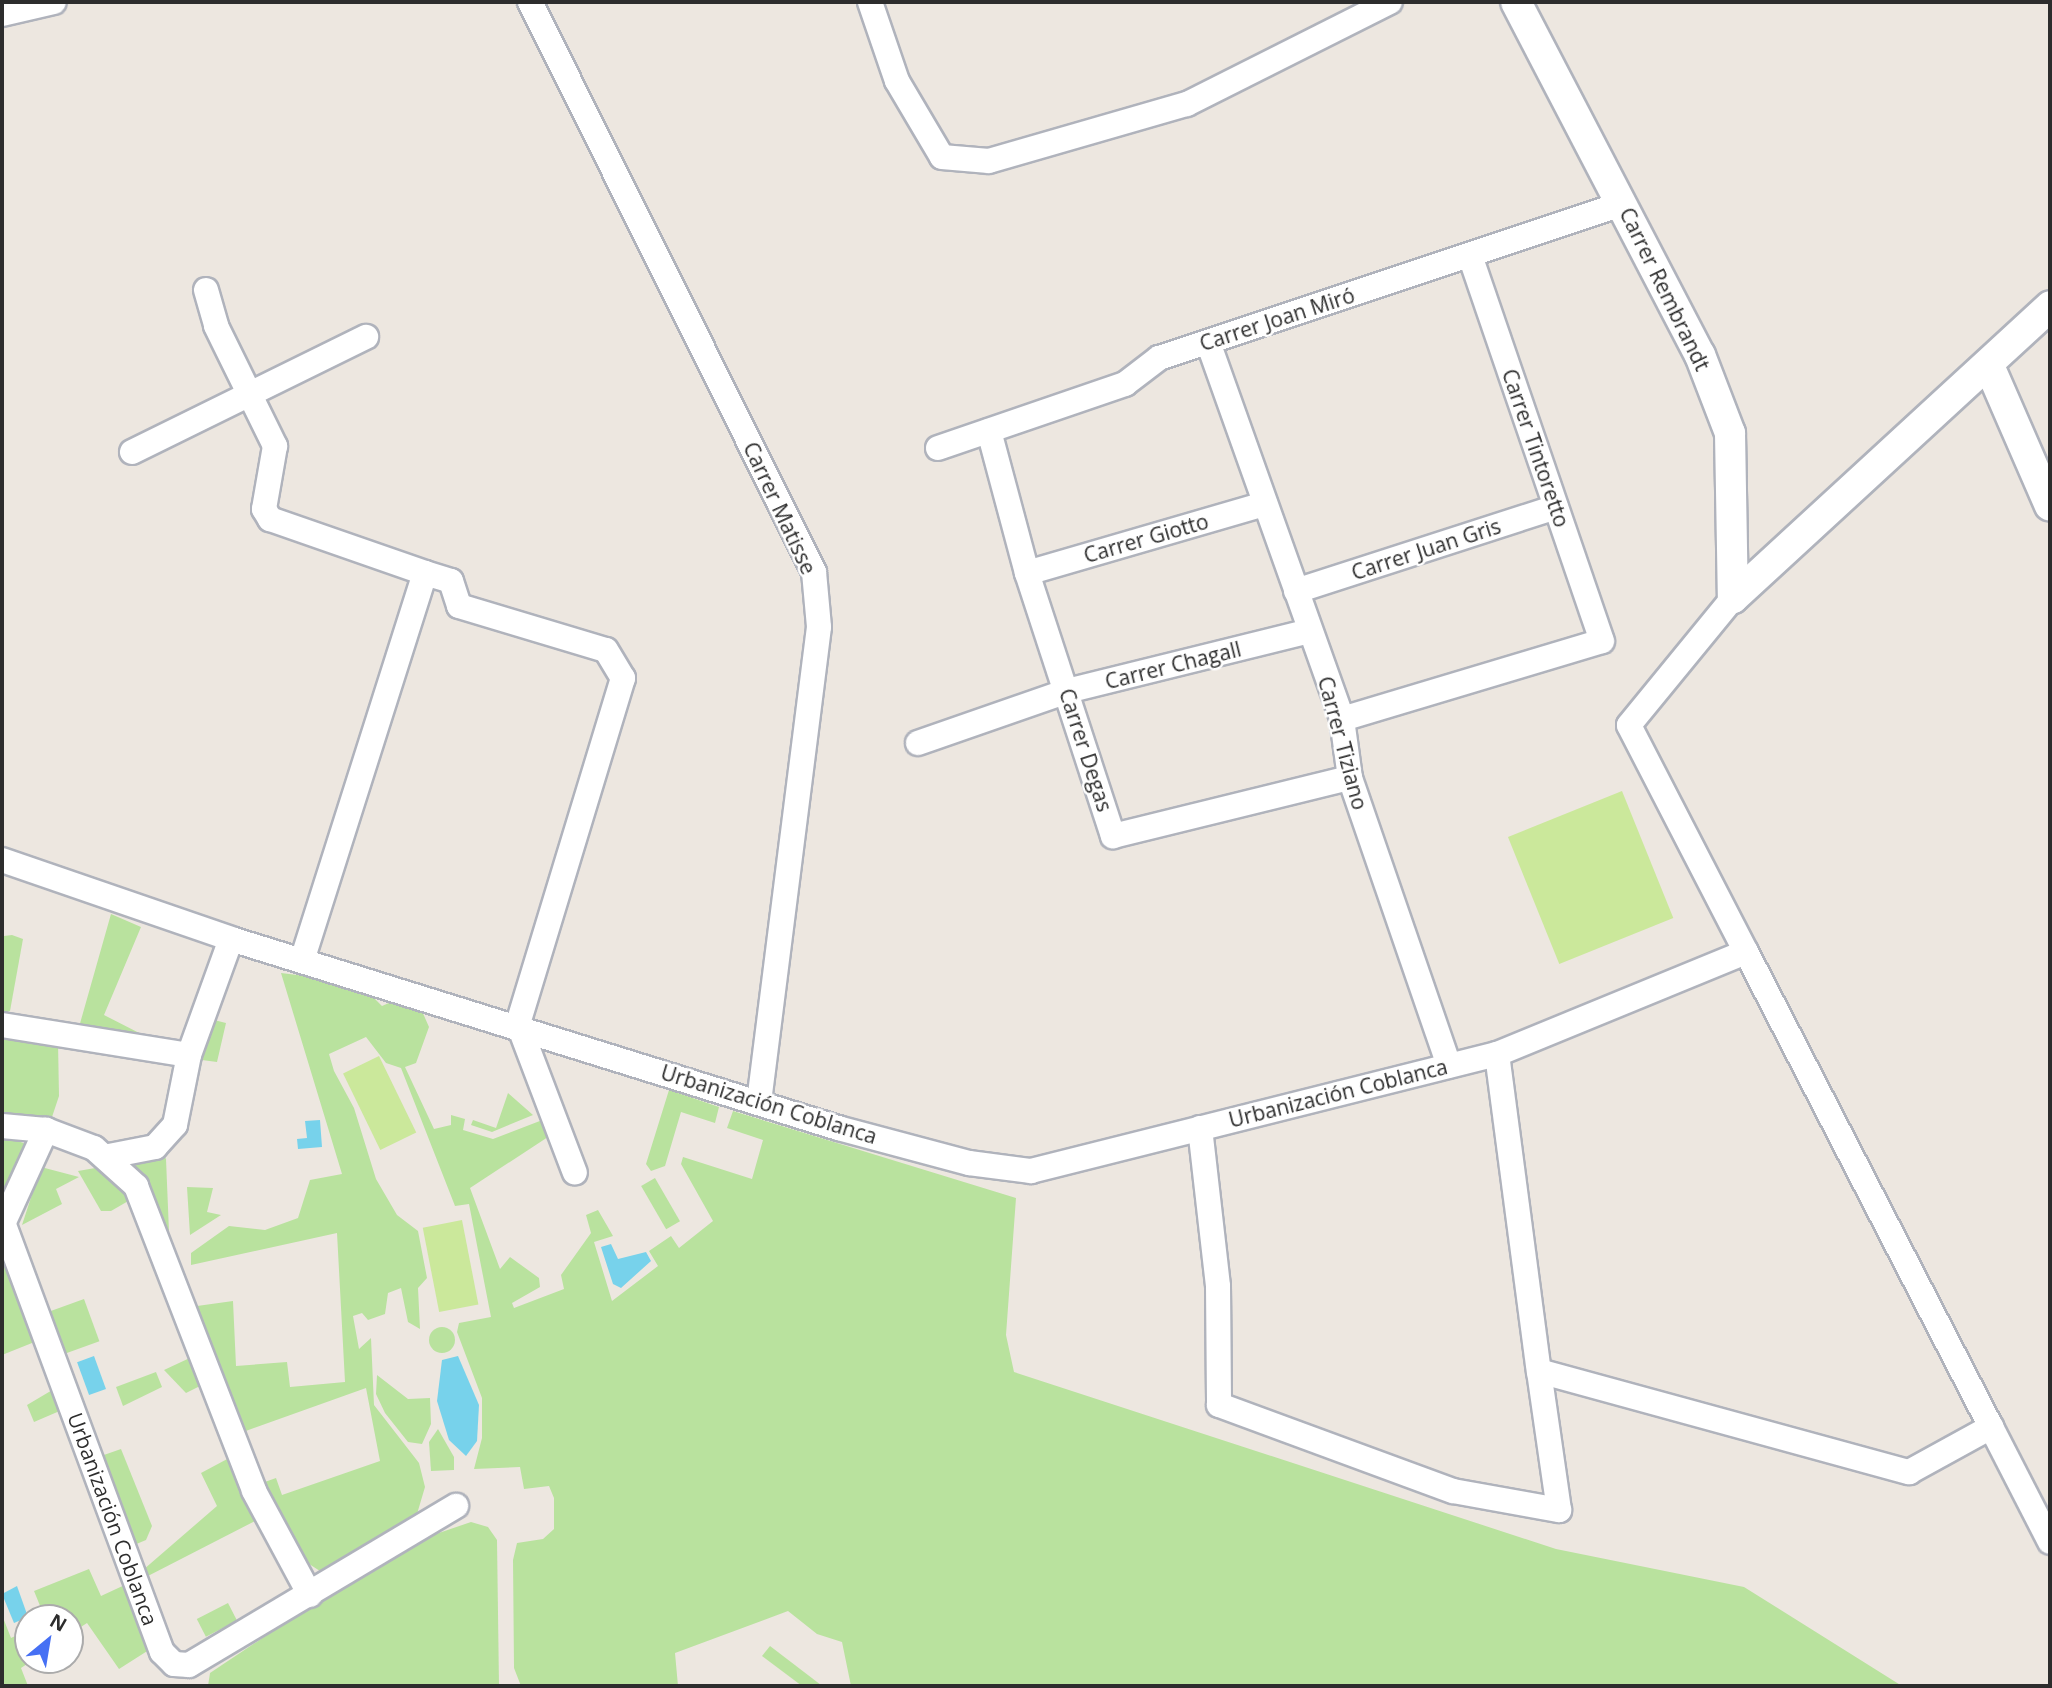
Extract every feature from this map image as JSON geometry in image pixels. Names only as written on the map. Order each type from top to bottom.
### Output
[{"type":"street","points":[[2,14],[54,2]]},
{"type":"street","name":"Carrer Matisse","points":[[530,2],[814,572],[819,627],[758,1102]]},
{"type":"street","points":[[870,2],[897,81],[942,157],[989,161],[1187,104],[1390,2]]},
{"type":"street","name":"Carrer Rembrandt","points":[[1516,2],[1700,355],[1730,433],[1734,598]]},
{"type":"street","name":"Carrer Joan Miró","points":[[938,449],[1125,384],[1159,358],[1623,204]]},
{"type":"street","name":"Carrer Tintoretto","points":[[1342,719],[1602,641],[1470,255]]},
{"type":"street","points":[[206,290],[250,396],[275,446],[264,509],[270,519],[451,582],[459,606],[606,650],[623,678],[518,1023],[575,1173]]},
{"type":"street","points":[[2050,306],[1990,368],[1734,598],[1629,725],[2050,1542]]},
{"type":"street","points":[[132,452],[366,337]]},
{"type":"street","name":"Carrer Tiziano","points":[[1208,342],[1342,719],[1350,778],[1450,1065]]},
{"type":"street","points":[[1990,368],[2050,506]]},
{"type":"street","name":"Carrer Degas","points":[[989,431],[1027,573],[1113,836],[1350,778]]},
{"type":"street","name":"Carrer Giotto","points":[[1027,573],[1265,504]]},
{"type":"street","name":"Carrer Juan Gris","points":[[1296,591],[1556,507]]},
{"type":"street","points":[[302,960],[425,572]]},
{"type":"street","name":"Carrer Chagall","points":[[918,743],[1067,691],[1310,631]]},
{"type":"street","name":"Urbanización Coblanca","points":[[2,860],[231,939],[518,1023],[758,1102],[969,1163],[1031,1171],[1497,1054],[1746,952]]},
{"type":"street","points":[[109,1156],[155,1147],[175,1125],[189,1055],[231,939]]},
{"type":"street","points":[[2,1025],[189,1055]]},
{"type":"street","points":[[1199,1128],[1218,1286],[1219,1405],[1453,1491],[1559,1510],[1497,1054]]},
{"type":"street","points":[[2,1126],[46,1130],[109,1156],[136,1186],[254,1490],[310,1595]]},
{"type":"street","name":"Urbanización Coblanca","points":[[46,1130],[3,1226],[162,1652],[174,1664],[188,1665],[456,1506]]},
{"type":"street","points":[[1539,1371],[1909,1472],[1991,1427]]},
{"type":"green space","points":[[1622,791],[1673,918],[1559,964],[1508,837]]},
{"type":"green space","points":[[111,914],[141,927],[104,1015],[149,1038],[79,1027]]},
{"type":"green space","points":[[12,935],[23,939],[10,1011],[2,1014],[4,936]]},
{"type":"green space","points":[[281,973],[337,980],[338,987],[372,996],[382,1006],[398,999],[418,1002],[429,1027],[416,1063],[405,1067],[434,1129],[451,1125],[451,1115],[465,1119],[463,1130],[493,1139],[545,1119],[551,1135],[470,1188],[500,1269],[510,1257],[539,1278],[540,1287],[512,1303],[514,1308],[564,1289],[561,1275],[591,1233],[586,1215],[598,1210],[613,1236],[594,1242],[612,1301],[658,1266],[649,1251],[671,1236],[679,1248],[713,1221],[681,1164],[683,1157],[752,1179],[763,1140],[727,1128],[733,1111],[1016,1198],[1006,1335],[1014,1372],[1556,1549],[1744,1587],[1902,1686],[851,1686],[842,1642],[817,1634],[788,1611],[675,1653],[678,1686],[521,1686],[514,1668],[513,1560],[517,1543],[543,1539],[554,1529],[554,1498],[549,1486],[524,1489],[520,1467],[474,1469],[482,1438],[482,1398],[457,1332],[459,1323],[491,1317],[469,1204],[455,1206],[401,1068],[386,1063],[366,1037],[329,1054],[334,1071],[354,1108],[376,1179],[397,1215],[418,1231],[427,1278],[418,1288],[420,1329],[408,1322],[401,1288],[388,1293],[385,1314],[368,1320],[362,1313],[353,1316],[359,1349],[371,1338],[374,1405],[419,1463],[425,1487],[417,1514],[323,1573],[303,1560],[262,1483],[276,1478],[282,1495],[380,1461],[366,1388],[243,1432],[197,1306],[233,1301],[236,1366],[287,1362],[290,1387],[345,1382],[337,1233],[191,1265],[191,1253],[229,1226],[265,1230],[298,1218],[310,1180],[342,1174]]},
{"type":"green space","points":[[214,1020],[226,1023],[217,1062],[202,1060]]},
{"type":"green space","points":[[2,1035],[58,1042],[59,1096],[48,1129],[2,1117]]},
{"type":"green space","points":[[379,1056],[416,1132],[380,1150],[343,1074]]},
{"type":"green space","points":[[669,1090],[719,1107],[715,1123],[681,1112],[665,1166],[651,1171],[646,1164]]},
{"type":"green space","points":[[508,1093],[533,1115],[492,1132],[471,1125],[473,1120],[496,1128]]},
{"type":"green space","points":[[2,1135],[26,1144],[2,1203]]},
{"type":"green space","points":[[164,1155],[166,1159],[169,1232],[130,1164]]},
{"type":"green space","points":[[41,1167],[79,1177],[56,1189],[62,1204],[22,1225]]},
{"type":"green space","points":[[101,1167],[130,1200],[111,1211],[101,1211],[78,1171]]},
{"type":"green space","points":[[655,1178],[680,1221],[666,1229],[641,1186]]},
{"type":"green space","points":[[187,1187],[213,1188],[207,1212],[221,1215],[190,1235]]},
{"type":"green space","points":[[462,1220],[478,1304],[439,1312],[423,1228]]},
{"type":"green space","points":[[2,1257],[37,1341],[2,1355]]},
{"type":"green space","points":[[84,1299],[99,1341],[63,1355],[47,1312]]},
{"type":"green space","points":[[442,1327],[451,1331],[455,1340],[451,1349],[442,1353],[433,1349],[429,1340],[433,1331]]},
{"type":"green space","points":[[194,1356],[204,1384],[186,1393],[164,1370]]},
{"type":"green space","points":[[156,1372],[162,1387],[123,1406],[116,1387]]},
{"type":"green space","points":[[377,1375],[408,1399],[430,1398],[431,1424],[422,1444],[408,1442],[385,1413],[376,1394]]},
{"type":"green space","points":[[54,1389],[62,1410],[34,1422],[27,1405]]},
{"type":"green space","points":[[438,1429],[454,1457],[454,1470],[431,1471],[429,1442]]},
{"type":"green space","points":[[121,1449],[152,1526],[146,1540],[134,1545],[101,1456]]},
{"type":"green space","points":[[231,1457],[257,1520],[146,1577],[143,1570],[217,1506],[201,1473]]},
{"type":"green space","points":[[471,1522],[488,1527],[497,1540],[499,1686],[208,1686],[210,1673],[276,1629],[433,1535]]},
{"type":"green space","points":[[89,1569],[101,1596],[129,1583],[152,1648],[119,1669],[87,1623],[84,1625],[84,1604],[39,1604],[34,1591]]},
{"type":"green space","points":[[228,1603],[237,1621],[206,1637],[197,1619]]},
{"type":"green space","points":[[2,1615],[11,1638],[14,1637],[14,1674],[23,1674],[28,1686],[2,1686]]},
{"type":"green space","points":[[770,1646],[821,1685],[802,1686],[762,1656]]},
{"type":"water","points":[[320,1120],[322,1147],[298,1149],[297,1139],[307,1138],[305,1121]]},
{"type":"water","points":[[611,1244],[618,1259],[646,1252],[651,1261],[621,1288],[613,1284],[601,1247]]},
{"type":"water","points":[[94,1356],[106,1389],[89,1395],[77,1362]]},
{"type":"water","points":[[458,1356],[479,1405],[477,1441],[466,1456],[449,1440],[437,1401],[442,1360]]},
{"type":"water","points":[[17,1586],[23,1604],[14,1604],[14,1623],[2,1594]]}]
